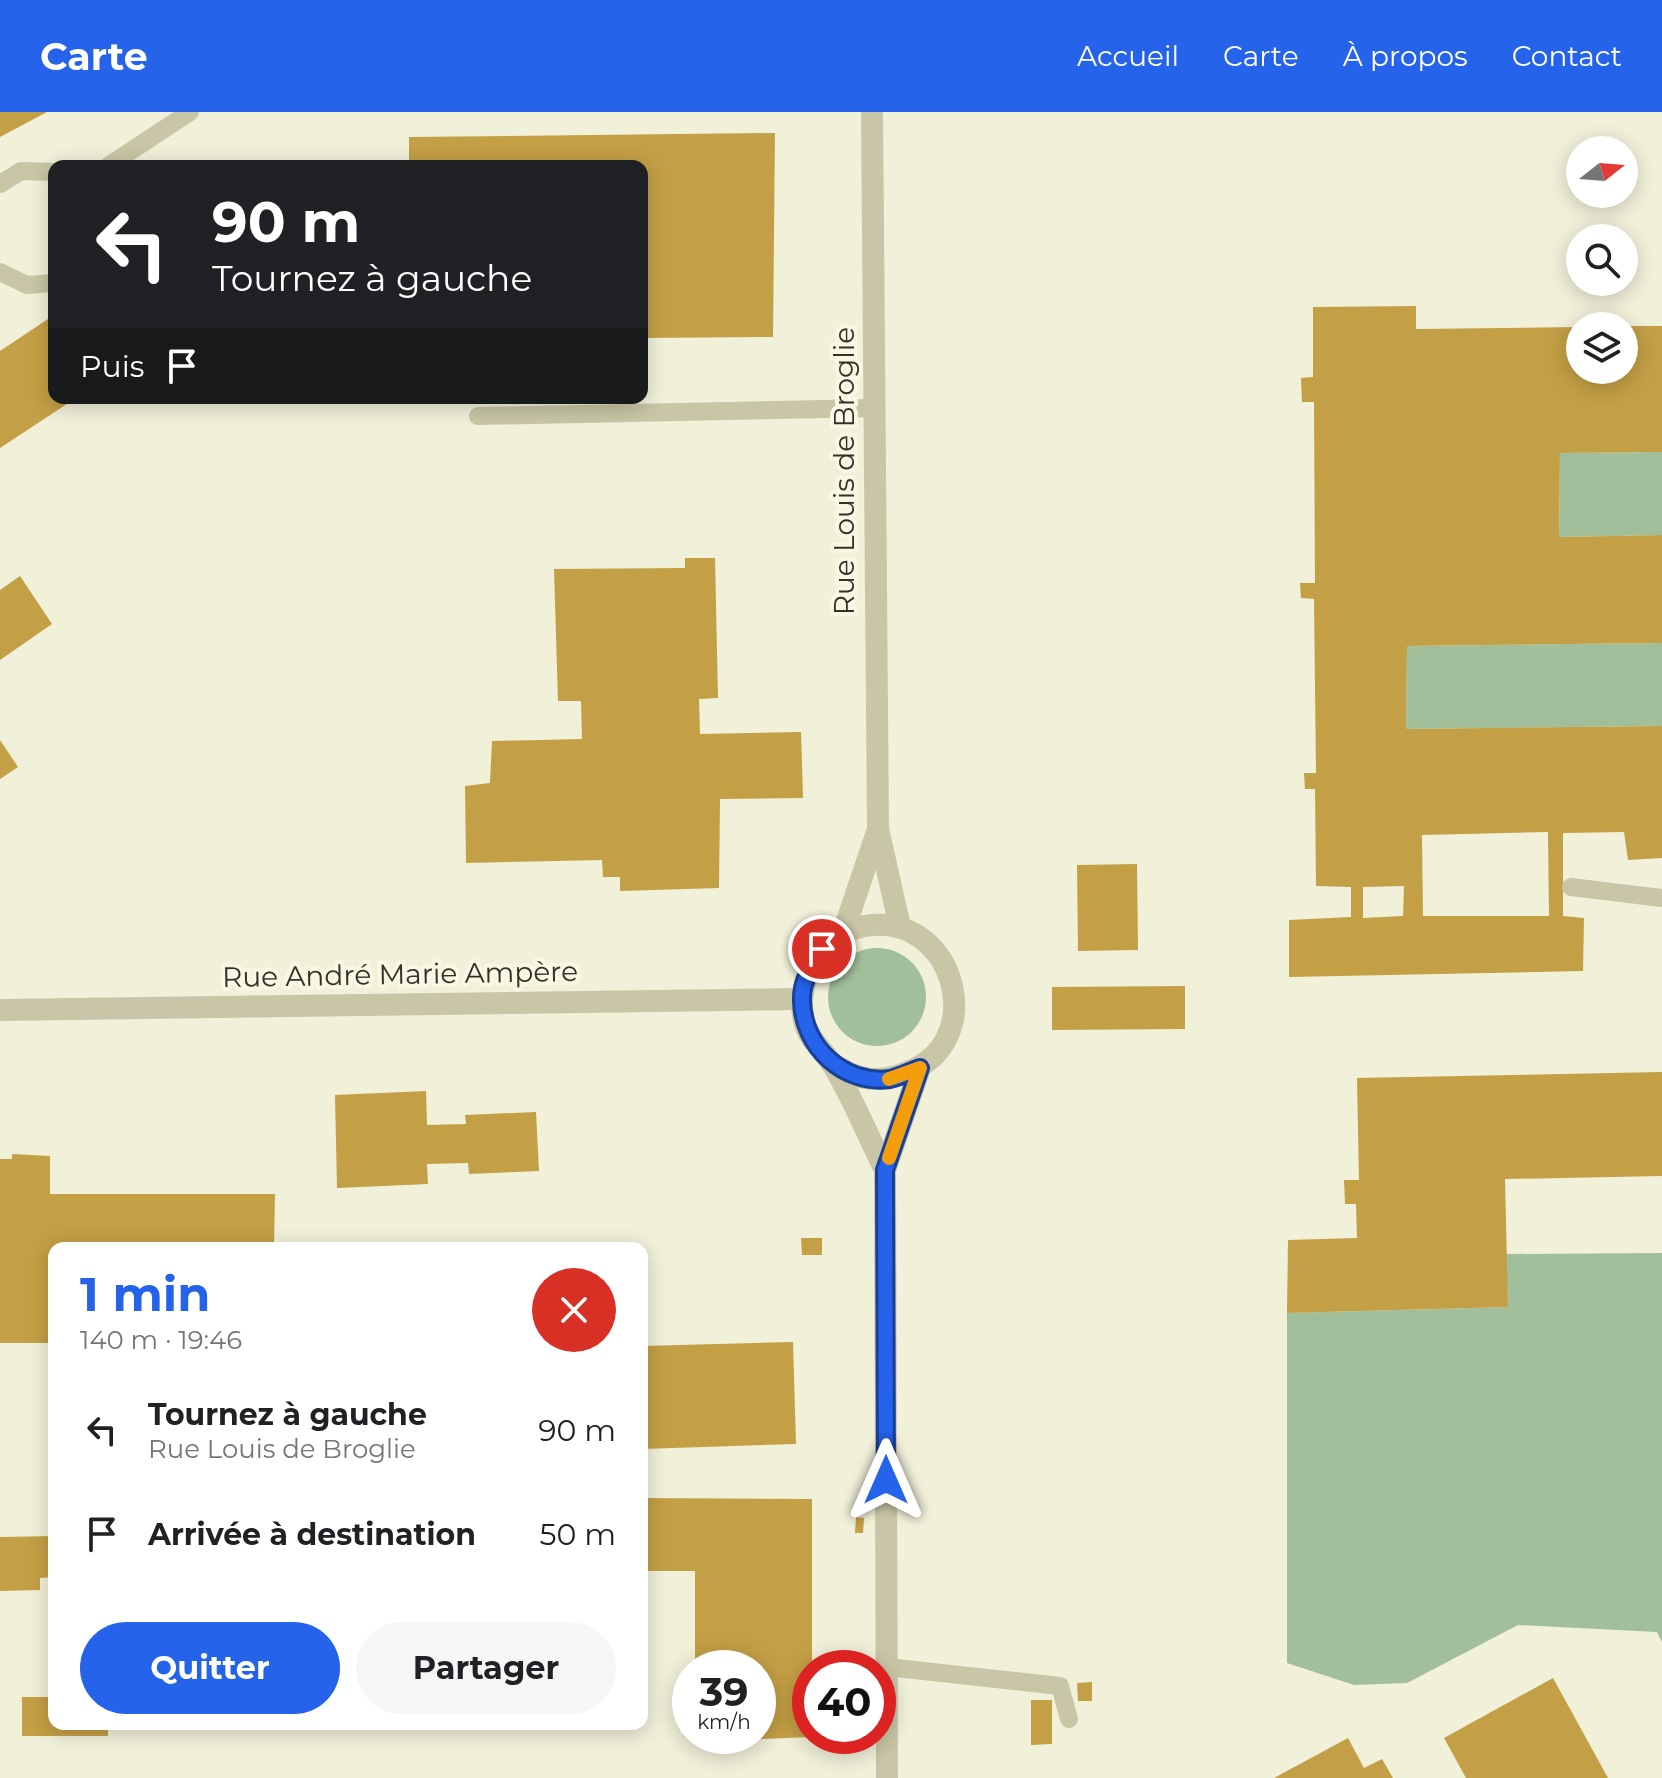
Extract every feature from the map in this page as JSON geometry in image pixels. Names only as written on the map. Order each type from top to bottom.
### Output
[{"type":"street","name":"Rue Louis de Broglie","points":[[872,112],[878,829],[900,927]]},
{"type":"street","name":"Rue Louis de Broglie","points":[[801,999],[807,972],[822,949],[843,933],[878,829]]},
{"type":"street","points":[[832,1064],[860,1077],[891,1079],[920,1068],[943,1046],[955,1019],[956,991],[946,964],[927,941],[900,927],[871,925],[843,933]]},
{"type":"street","points":[[801,999],[805,1023],[815,1046],[832,1064],[885,1170]]},
{"type":"street","name":"Rue André Marie Ampère","points":[[0,1010],[801,999]]},
{"type":"street","points":[[887,1650],[885,1170],[920,1068]]},
{"type":"street","points":[[887,1754],[887,1778]]},
{"type":"lane","points":[[117,160],[190,112]]},
{"type":"lane","points":[[0,184],[21,171],[48,172]]},
{"type":"lane","points":[[0,272],[27,285],[48,283]]},
{"type":"lane","points":[[478,416],[874,408]]},
{"type":"lane","points":[[1571,887],[1662,898]]},
{"type":"lane","points":[[896,1668],[1060,1686],[1069,1719]]},
{"type":"green space","points":[[1662,452],[1662,535],[1559,537],[1560,453]]},
{"type":"green space","points":[[1662,643],[1662,726],[1406,729],[1407,646]]},
{"type":"green space","points":[[877,948],[896,951],[912,962],[923,978],[926,997],[923,1016],[912,1032],[896,1043],[877,1046],[858,1043],[842,1032],[831,1016],[828,997],[831,978],[842,962],[858,951]]},
{"type":"green space","points":[[1662,1253],[1662,1642],[1657,1632],[1518,1625],[1407,1683],[1354,1685],[1287,1663],[1287,1313],[1508,1307],[1506,1254]]},
{"type":"building","points":[[0,112],[47,112],[0,137]]},
{"type":"building","points":[[775,133],[773,337],[648,338],[648,160],[409,160],[409,137]]},
{"type":"building","points":[[1416,306],[1416,329],[1566,327],[1566,384],[1638,384],[1638,326],[1662,326],[1662,452],[1560,453],[1559,537],[1662,535],[1662,643],[1407,646],[1406,729],[1662,726],[1662,858],[1628,860],[1624,832],[1563,833],[1563,916],[1584,918],[1583,971],[1289,977],[1289,920],[1351,917],[1351,887],[1316,886],[1315,789],[1305,789],[1304,773],[1316,773],[1314,599],[1301,598],[1300,583],[1315,583],[1314,402],[1302,402],[1301,378],[1313,377],[1313,307]],"holes":[[[1548,832],[1549,916],[1423,916],[1422,835]],[[1404,886],[1403,916],[1363,918],[1363,887]]]},
{"type":"building","points":[[48,319],[48,404],[67,404],[0,448],[0,351]]},
{"type":"building","points":[[685,558],[715,558],[718,698],[699,699],[700,734],[801,732],[803,798],[720,799],[719,888],[620,891],[620,877],[603,877],[602,860],[466,863],[465,786],[490,783],[492,741],[582,739],[581,701],[558,701],[554,569],[685,568]]},
{"type":"building","points":[[20,576],[52,624],[0,660],[0,590]]},
{"type":"building","points":[[0,740],[18,767],[0,779]]},
{"type":"building","points":[[1137,864],[1138,950],[1078,951],[1077,865]]},
{"type":"building","points":[[1185,986],[1185,1029],[1052,1030],[1052,987]]},
{"type":"building","points":[[1662,1072],[1662,1176],[1505,1179],[1508,1307],[1287,1313],[1288,1240],[1357,1238],[1356,1204],[1345,1204],[1344,1180],[1359,1180],[1357,1078]]},
{"type":"building","points":[[426,1091],[427,1125],[466,1124],[465,1115],[536,1112],[539,1171],[469,1174],[468,1163],[427,1164],[428,1184],[337,1188],[335,1095]]},
{"type":"building","points":[[12,1154],[50,1156],[50,1194],[275,1194],[274,1242],[48,1242],[48,1343],[0,1343],[0,1159],[12,1159]]},
{"type":"building","points":[[801,1238],[822,1238],[822,1255],[802,1255]]},
{"type":"building","points":[[793,1342],[796,1444],[648,1449],[648,1346]]},
{"type":"building","points":[[648,1498],[812,1499],[812,1650],[792,1650],[792,1738],[776,1738],[776,1650],[695,1650],[695,1571],[648,1571]]},
{"type":"building","points":[[856,1517],[864,1518],[863,1533],[855,1533]]},
{"type":"building","points":[[48,1536],[48,1577],[40,1578],[40,1590],[0,1591],[0,1537]]},
{"type":"building","points":[[1553,1678],[1608,1778],[1466,1778],[1444,1738]]},
{"type":"building","points":[[1092,1682],[1092,1701],[1078,1701],[1077,1683]]},
{"type":"building","points":[[22,1697],[48,1697],[48,1730],[108,1730],[108,1736],[22,1736]]},
{"type":"building","points":[[1031,1700],[1052,1700],[1052,1744],[1031,1745]]},
{"type":"building","points":[[1348,1738],[1364,1768],[1382,1759],[1393,1778],[1274,1778]]},
{"type":"slow traffic","points":[[889,1079],[920,1068],[889,1158]]},
{"type":"route","points":[[822,949],[807,972],[801,999],[805,1023],[815,1046],[832,1064],[860,1077],[891,1079],[920,1068],[885,1170],[886,1480]]}]
